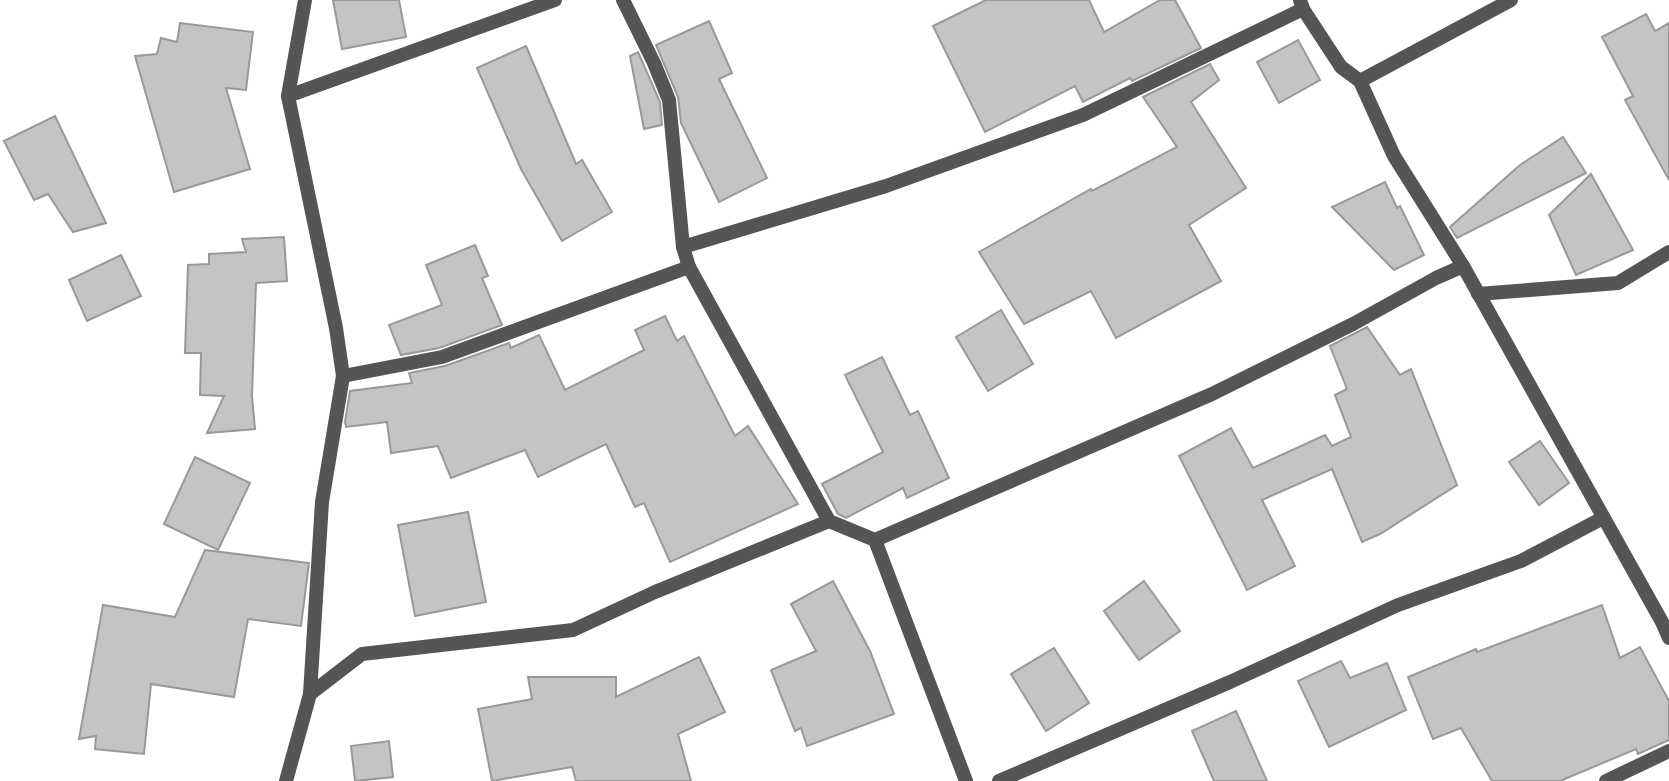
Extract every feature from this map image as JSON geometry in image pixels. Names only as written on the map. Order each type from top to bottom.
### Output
[{"type":"street","points":[[286,781],[310,694],[322,502],[343,376],[336,328],[288,96],[305,0]]},
{"type":"street","points":[[288,96],[555,0]]},
{"type":"street","points":[[624,0],[669,100],[683,247],[689,267],[829,520],[875,540],[966,781]]},
{"type":"street","points":[[1360,81],[1511,0]]},
{"type":"street","points":[[683,247],[886,186],[1083,115],[1302,5],[1340,67],[1360,81],[1394,156],[1463,266],[1669,638]]},
{"type":"street","points":[[1478,294],[1618,283],[1669,252]]},
{"type":"street","points":[[875,540],[1212,394],[1463,266]]},
{"type":"street","points":[[343,376],[442,357],[689,267]]},
{"type":"street","points":[[999,781],[1230,682],[1398,605],[1521,561],[1603,517]]},
{"type":"street","points":[[310,694],[362,654],[573,630],[829,520]]},
{"type":"street","points":[[1606,781],[1669,751]]},
{"type":"building","points":[[333,0],[399,0],[406,37],[342,49]]},
{"type":"building","points":[[986,0],[1089,0],[1104,32],[1160,0],[1175,0],[1201,48],[1132,81],[1130,78],[1083,102],[1075,86],[985,132],[933,26]]},
{"type":"building","points":[[1646,14],[1655,31],[1669,23],[1669,180],[1625,100],[1633,96],[1602,37]]},
{"type":"building","points":[[709,21],[732,73],[719,79],[767,178],[719,202],[681,123],[678,97],[656,45]]},
{"type":"building","points":[[180,23],[253,32],[246,90],[226,88],[250,169],[174,192],[135,56],[157,54],[161,38],[177,42]]},
{"type":"building","points":[[1298,40],[1320,80],[1279,103],[1257,62]]},
{"type":"building","points":[[526,46],[576,164],[582,160],[612,212],[562,241],[521,169],[477,68]]},
{"type":"building","points":[[638,52],[660,102],[662,125],[644,129],[630,56]]},
{"type":"building","points":[[1210,64],[1219,80],[1191,102],[1246,188],[1189,225],[1221,281],[1116,338],[1091,291],[1024,324],[979,252],[1091,189],[1092,191],[1177,147],[1143,97]]},
{"type":"building","points":[[55,116],[106,223],[73,232],[48,194],[34,200],[4,141]]},
{"type":"building","points":[[1563,137],[1586,173],[1457,238],[1450,227],[1520,165]]},
{"type":"building","points":[[1591,174],[1633,250],[1576,275],[1549,215]]},
{"type":"building","points":[[1385,182],[1424,255],[1394,270],[1332,207]]},
{"type":"building","points":[[284,237],[287,281],[256,283],[252,396],[255,429],[207,433],[224,396],[200,395],[201,353],[185,353],[188,265],[209,264],[209,254],[246,252],[242,239]]},
{"type":"building","points":[[475,245],[488,276],[482,278],[502,325],[439,348],[401,355],[389,325],[442,305],[426,265]]},
{"type":"building","points":[[121,255],[141,296],[87,321],[69,280]]},
{"type":"building","points":[[1001,310],[1033,364],[988,391],[956,337]]},
{"type":"building","points":[[665,316],[677,341],[684,336],[735,436],[748,426],[798,504],[670,562],[644,503],[635,507],[606,444],[538,477],[525,450],[451,478],[438,446],[391,453],[387,422],[346,427],[350,391],[412,383],[409,373],[445,366],[509,343],[511,348],[539,335],[565,390],[644,350],[635,330]]},
{"type":"building","points":[[1367,327],[1400,375],[1411,369],[1457,485],[1380,534],[1362,542],[1332,469],[1262,500],[1295,566],[1247,590],[1179,456],[1231,428],[1253,468],[1325,435],[1332,446],[1351,437],[1335,395],[1347,389],[1330,346]]},
{"type":"building","points":[[882,357],[910,415],[918,411],[949,478],[907,498],[903,488],[846,518],[838,514],[822,484],[883,452],[845,375]]},
{"type":"building","points":[[1540,441],[1569,483],[1539,505],[1509,462]]},
{"type":"building","points":[[195,457],[250,483],[218,550],[164,524]]},
{"type":"building","points":[[468,512],[486,602],[415,616],[398,525]]},
{"type":"building","points":[[205,550],[309,563],[301,626],[248,619],[234,697],[151,684],[144,754],[95,749],[96,736],[79,739],[103,605],[175,617]]},
{"type":"building","points":[[833,581],[870,651],[894,714],[807,746],[801,728],[795,731],[771,670],[816,651],[791,604]]},
{"type":"building","points":[[1144,581],[1180,631],[1139,660],[1104,611]]},
{"type":"building","points":[[1602,605],[1620,658],[1640,647],[1669,701],[1669,740],[1638,754],[1636,749],[1560,781],[1492,781],[1461,728],[1433,739],[1408,677],[1476,649],[1477,652]]},
{"type":"building","points":[[1054,648],[1089,703],[1046,731],[1011,674]]},
{"type":"building","points":[[699,657],[725,712],[678,734],[691,781],[576,781],[572,767],[492,781],[478,709],[532,699],[528,677],[616,677],[616,697]]},
{"type":"building","points":[[1341,661],[1350,678],[1387,663],[1406,710],[1329,747],[1298,681]]},
{"type":"building","points":[[1236,711],[1267,781],[1214,781],[1192,731]]},
{"type":"building","points":[[389,741],[393,777],[355,781],[351,746]]}]
